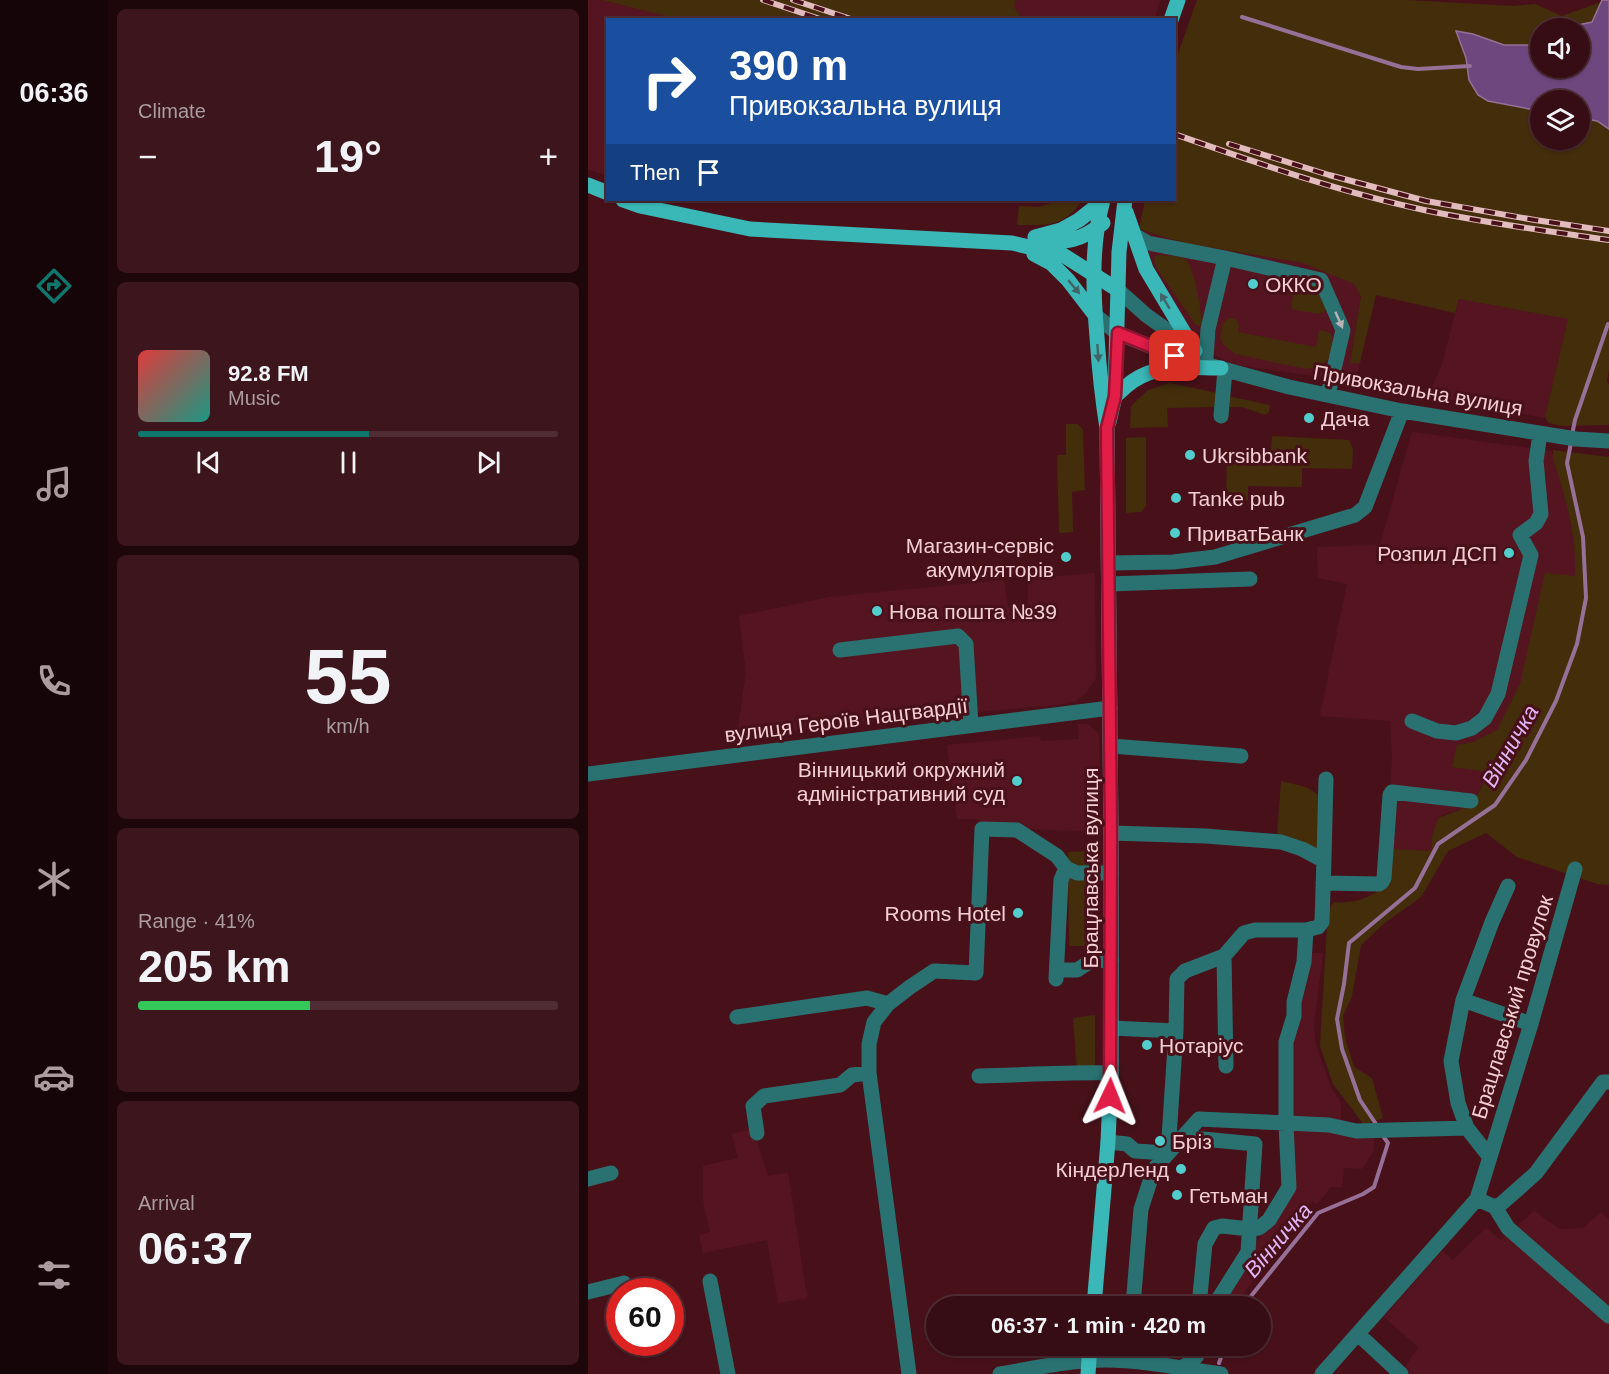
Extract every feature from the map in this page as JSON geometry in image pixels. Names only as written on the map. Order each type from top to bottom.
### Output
[{"type":"main road","points":[[1172,18],[1178,0]]},
{"type":"main road","points":[[588,185],[606,192]]},
{"type":"main road","name":"Привокзальна вулиця","points":[[626,201],[639,206],[750,229],[1012,243],[1063,255],[1118,290]]},
{"type":"main road","points":[[1012,243],[1061,230],[1079,220],[1102,201]]},
{"type":"main road","name":"Брацлавська вулиця","points":[[1095,1296],[1112,1073],[1107,428],[1101,394],[1094,273],[1103,201]]},
{"type":"main road","points":[[1012,243],[1064,242],[1080,238],[1098,228],[1124,202],[1146,269],[1201,355]]},
{"type":"main road","name":"Брацлавська вулиця","points":[[1107,428],[1115,396],[1118,290],[1124,202]]},
{"type":"main road","points":[[1012,243],[1051,263],[1068,280],[1095,315]]},
{"type":"main road","points":[[1115,396],[1134,380],[1152,372],[1170,368],[1223,369]]},
{"type":"street","points":[[1134,235],[1148,243],[1321,280],[1343,330],[1328,395]]},
{"type":"street","points":[[1201,355],[1226,258]]},
{"type":"street","name":"Привокзальна вулиця","points":[[1118,290],[1146,315],[1223,369]]},
{"type":"street","name":"Привокзальна вулиця","points":[[1095,315],[1118,333],[1175,356],[1288,387],[1402,411],[1572,439],[1609,441]]},
{"type":"street","points":[[1221,416],[1223,369]]},
{"type":"street","points":[[1109,563],[1173,562],[1215,557],[1355,515],[1365,507],[1402,411]]},
{"type":"street","points":[[1412,721],[1437,731],[1456,733],[1472,728],[1485,718],[1497,694],[1531,555],[1520,535],[1536,523],[1541,514],[1536,461],[1540,434]]},
{"type":"street","points":[[1109,584],[1250,579]]},
{"type":"street","points":[[840,650],[958,636],[966,644],[971,725]]},
{"type":"street","name":"вулиця Героїв Нацгвардії","points":[[588,774],[1110,708]]},
{"type":"street","points":[[1110,746],[1241,756]]},
{"type":"street","points":[[1168,1153],[1177,979],[1185,971],[1224,956],[1245,933],[1255,930],[1306,930],[1318,927],[1322,922],[1326,779]]},
{"type":"street","points":[[1323,882],[1378,884],[1382,882],[1392,792],[1471,801]]},
{"type":"street","points":[[909,1374],[869,1073],[870,1044],[874,1022],[888,1004],[934,971],[976,973],[982,829],[1017,830],[1057,856],[1066,868],[1077,873],[1111,873]]},
{"type":"street","points":[[1111,833],[1206,836],[1281,842],[1324,858]]},
{"type":"street","points":[[1066,868],[1061,880],[1057,974],[1077,970],[1091,961],[1111,960]]},
{"type":"street","name":"Брацлавський провулок","points":[[1322,1374],[1478,1199],[1575,869]]},
{"type":"street","name":"Брацлавський провулок","points":[[1490,1156],[1467,1128],[1458,1103],[1451,1061],[1463,1000],[1508,886]]},
{"type":"street","points":[[1200,1296],[1206,1244],[1214,1228],[1222,1226],[1259,1228],[1269,1220],[1289,1187],[1286,1042],[1294,1016],[1294,1002],[1304,963],[1306,930]]},
{"type":"street","points":[[1224,956],[1226,1066]]},
{"type":"street","points":[[737,1017],[867,998],[888,1004]]},
{"type":"street","points":[[1463,1000],[1531,1024]]},
{"type":"street","points":[[1112,1028],[1176,1031]]},
{"type":"street","points":[[979,1076],[1065,1072],[1112,1073]]},
{"type":"street","points":[[757,1133],[753,1106],[764,1096],[840,1085],[852,1075],[869,1073]]},
{"type":"street","points":[[1495,1207],[1536,1173],[1603,1082],[1609,1082]]},
{"type":"street","points":[[1134,1296],[1141,1209],[1154,1169],[1199,1119],[1329,1125],[1356,1131],[1467,1128]]},
{"type":"street","points":[[1182,1137],[1255,1144],[1248,1252],[1220,1296]]},
{"type":"street","points":[[1108,1142],[1127,1144],[1136,1151],[1168,1153]]},
{"type":"street","points":[[588,1179],[611,1173]]},
{"type":"street","points":[[1478,1199],[1495,1207],[1508,1228],[1609,1316]]},
{"type":"street","points":[[710,1281],[728,1374]]},
{"type":"street","points":[[588,1292],[606,1288]]},
{"type":"street","points":[[1358,1334],[1401,1374]]},
{"type":"street","points":[[1000,1374],[1112,1356]]},
{"type":"street","points":[[1144,1356],[1221,1374]]},
{"type":"street","points":[[1187,1365],[1190,1356]]},
{"type":"street","points":[[1187,1365],[1197,1356]]},
{"type":"shaded area","points":[[588,0],[602,0],[678,18],[606,18],[606,176],[588,169]]},
{"type":"shaded area","points":[[602,0],[1015,0],[1014,7],[1021,18],[674,18]]},
{"type":"shaded area","points":[[860,0],[1161,0],[1155,18],[907,18]]},
{"type":"shaded area","points":[[1197,0],[1407,0],[1514,6],[1535,4],[1562,16],[1601,2],[1592,22],[1590,22],[1590,18],[1530,18],[1530,45],[1504,45],[1473,34],[1456,31],[1466,58],[1469,80],[1488,101],[1530,109],[1530,150],[1590,150],[1590,120],[1597,121],[1609,129],[1609,369],[1607,381],[1609,384],[1609,425],[1561,426],[1549,423],[1545,417],[1568,319],[1459,299],[1455,313],[1376,295],[1360,363],[1350,363],[1361,296],[1354,284],[1303,263],[1184,243],[1139,229],[1145,201],[1176,201],[1176,59]]},
{"type":"shaded area","points":[[1602,0],[1609,0],[1609,129],[1597,121],[1590,120],[1590,90],[1530,90],[1530,109],[1488,101],[1478,95],[1469,80],[1466,58],[1456,31],[1473,34],[1504,45],[1530,45],[1530,78],[1590,78],[1590,22]]},
{"type":"shaded area","points":[[1057,201],[1081,201],[1068,216],[1054,223],[1017,225],[1019,206],[1039,207]]},
{"type":"shaded area","points":[[1139,229],[1184,243],[1303,263],[1355,284],[1361,296],[1350,362],[1360,363],[1355,382],[1231,364],[1200,346],[1151,267]]},
{"type":"shaded area","points":[[1157,255],[1179,257],[1188,263],[1199,299],[1202,323],[1200,326],[1195,324],[1156,267],[1154,259]]},
{"type":"shaded area","points":[[1283,276],[1306,282],[1319,289],[1325,302],[1325,311],[1318,314],[1291,309],[1293,296],[1280,293]]},
{"type":"shaded area","points":[[1459,299],[1568,319],[1545,418],[1428,396],[1441,368]]},
{"type":"shaded area","points":[[1229,318],[1236,319],[1239,326],[1238,332],[1316,347],[1319,330],[1328,332],[1332,335],[1332,350],[1327,361],[1319,367],[1306,369],[1235,354],[1224,345],[1220,338],[1223,323]]},
{"type":"shaded area","points":[[1170,383],[1217,393],[1217,407],[1167,408],[1168,427],[1130,428],[1131,406],[1148,390]]},
{"type":"shaded area","points":[[1227,396],[1270,405],[1269,412],[1265,415],[1242,407],[1226,407]]},
{"type":"shaded area","points":[[1066,424],[1078,424],[1083,430],[1085,490],[1072,492],[1073,532],[1059,533],[1057,455],[1066,455]]},
{"type":"shaded area","points":[[1412,432],[1552,451],[1569,512],[1576,556],[1575,582],[1523,730],[1487,775],[1478,794],[1462,809],[1442,815],[1432,837],[1431,851],[1386,849],[1392,760],[1390,721],[1320,716],[1347,584],[1318,578],[1317,547],[1380,545]]},
{"type":"shaded area","points":[[1272,436],[1349,440],[1353,449],[1352,469],[1302,468],[1302,487],[1248,486],[1248,500],[1226,500],[1227,450],[1271,451]]},
{"type":"shaded area","points":[[1146,437],[1146,506],[1141,512],[1126,513],[1126,438]]},
{"type":"shaded area","points":[[1553,450],[1609,457],[1609,885],[1597,884],[1517,857],[1486,833],[1448,851],[1421,897],[1386,922],[1361,945],[1352,996],[1343,1016],[1345,1038],[1354,1067],[1372,1078],[1383,1118],[1364,1125],[1333,1084],[1320,1046],[1330,908],[1334,902],[1360,900],[1384,888],[1392,849],[1431,851],[1432,837],[1438,818],[1462,809],[1478,794],[1489,772],[1452,767],[1457,745],[1473,742],[1497,730],[1520,684],[1545,573],[1575,576],[1572,531],[1553,458]]},
{"type":"shaded area","points":[[1095,573],[1096,678],[1086,693],[1076,701],[1058,705],[848,723],[738,740],[746,672],[739,616],[829,597],[1004,580],[1008,607],[1028,606],[1028,579]]},
{"type":"shaded area","points":[[1078,724],[1087,724],[1099,733],[1101,832],[980,827],[980,819],[957,819],[947,745],[1040,736],[1041,741],[1079,739]]},
{"type":"shaded area","points":[[1281,781],[1306,787],[1319,795],[1319,853],[1277,836]]},
{"type":"shaded area","points":[[1091,851],[1092,946],[1069,946],[1068,852]]},
{"type":"shaded area","points":[[1308,953],[1323,953],[1314,1025],[1316,1045],[1330,1086],[1341,1103],[1341,1130],[1375,1135],[1373,1152],[1362,1169],[1344,1168],[1342,1187],[1331,1187],[1317,1204],[1312,1201],[1241,1296],[1222,1296],[1293,1188],[1289,1042]]},
{"type":"shaded area","points":[[1095,1015],[1095,1066],[1077,1070],[1073,1018]]},
{"type":"shaded area","points":[[753,1129],[768,1176],[788,1173],[807,1298],[778,1303],[767,1240],[703,1253],[699,1235],[710,1232],[703,1200],[703,1166],[738,1158],[732,1134]]},
{"type":"shaded area","points":[[1534,1211],[1560,1229],[1583,1228],[1601,1212],[1609,1220],[1609,1374],[1401,1374],[1418,1347],[1384,1317],[1442,1251],[1453,1260],[1486,1228],[1501,1240]]},
{"type":"waterway","points":[[1242,17],[1401,67],[1418,69],[1470,66]]},
{"type":"waterway","name":"Вінничка","points":[[1572,435],[1608,324]]},
{"type":"waterway","name":"Вінничка","points":[[1378,1127],[1360,1100],[1342,1049],[1337,1019],[1349,943],[1415,888],[1438,844],[1495,805],[1526,760],[1556,701],[1577,644],[1586,598],[1583,537],[1567,463],[1571,443]]},
{"type":"waterway","name":"Вінничка","points":[[1251,1296],[1318,1213],[1374,1187],[1388,1143],[1383,1136]]},
{"type":"waterway","name":"Вінничка","points":[[1219,1363],[1221,1356]]},
{"type":"railway","points":[[763,0],[817,18]]},
{"type":"railway","points":[[793,0],[848,18]]},
{"type":"railway","points":[[1176,135],[1298,176],[1392,203],[1470,219],[1609,240]]},
{"type":"railway","points":[[1229,144],[1329,175],[1426,201],[1609,231]]},
{"type":"place","name":"ОККО","points":[[1253,284]]},
{"type":"place","name":"Дача","points":[[1309,418]]},
{"type":"place","name":"Ukrsibbank","points":[[1190,455]]},
{"type":"place","name":"Tanke pub","points":[[1176,498]]},
{"type":"place","name":"ПриватБанк","points":[[1175,533]]},
{"type":"place","name":"Розпил ДСП","points":[[1509,553]]},
{"type":"place","name":"Магазин-сервіс акумуляторів","points":[[1066,557]]},
{"type":"place","name":"Нова пошта №39","points":[[877,611]]},
{"type":"place","name":"Вінницький окружний адміністративний суд","points":[[1017,781]]},
{"type":"place","name":"Rooms Hotel","points":[[1018,913]]},
{"type":"place","name":"Нотаріус","points":[[1147,1045]]},
{"type":"place","name":"Бріз","points":[[1160,1141]]},
{"type":"place","name":"КіндерЛенд","points":[[1181,1169]]},
{"type":"place","name":"Гетьман","points":[[1177,1195]]},
{"type":"route","points":[[1110,1096],[1112,1073],[1111,833],[1107,428],[1115,396],[1118,333],[1175,356]]}]
